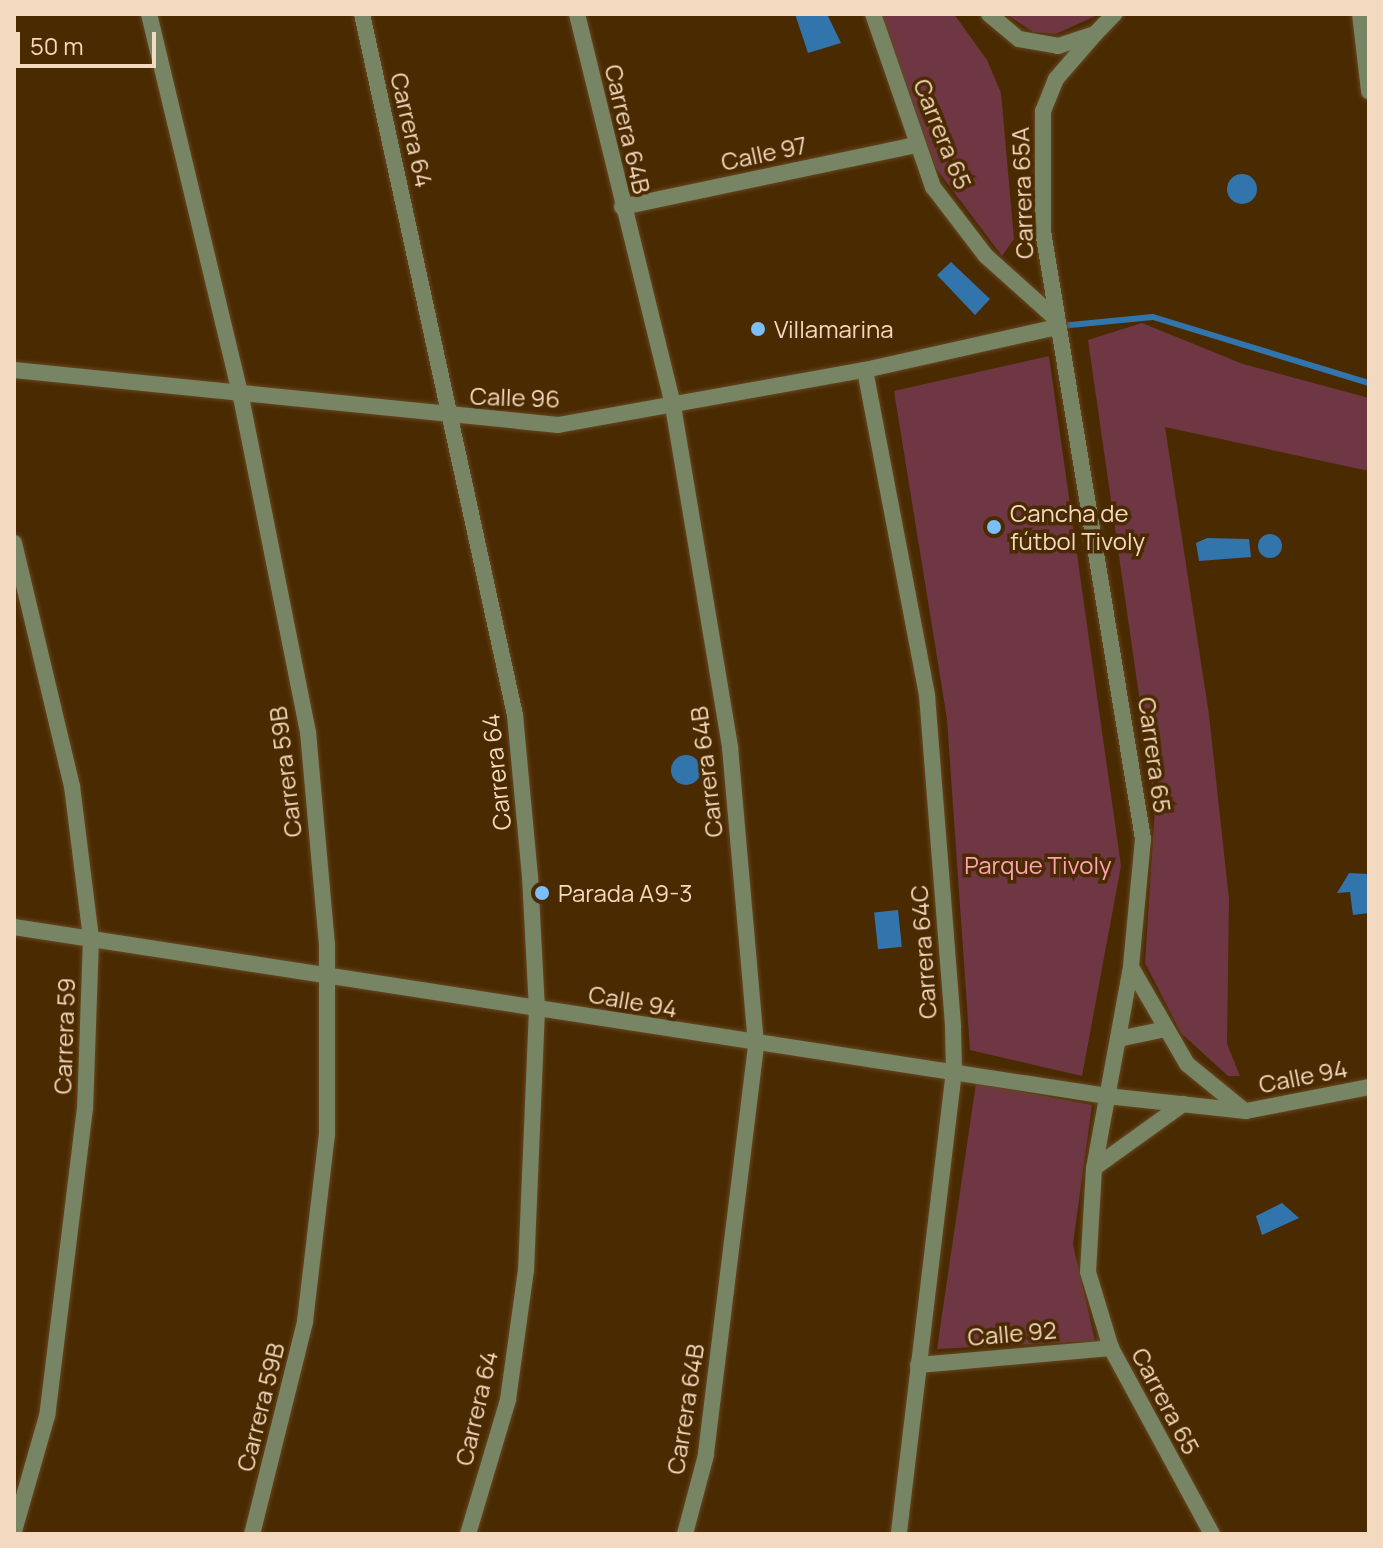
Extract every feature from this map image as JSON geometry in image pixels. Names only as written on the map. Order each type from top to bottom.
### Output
[{"type":"street","name":"Carrera 59B","points":[[149,14],[241,397],[308,732],[327,977],[327,1134],[305,1322],[252,1534]]},
{"type":"street","name":"Carrera 64","points":[[362,14],[515,715],[537,1009],[526,1270],[508,1400],[468,1534]]},
{"type":"street","name":"Carrera 64B","points":[[577,14],[673,406],[730,747],[756,1046],[706,1455],[685,1534]]},
{"type":"street","name":"Carrera 65","points":[[873,14],[915,145],[954,219],[1056,322],[1140,791],[1131,967],[1094,1168],[1088,1272],[1111,1348],[1212,1534]]},
{"type":"street","points":[[989,14],[1038,45],[1095,34]]},
{"type":"street","name":"Carrera 65A","points":[[1056,322],[1043,231],[1043,111],[1056,79],[1112,18],[1126,14]]},
{"type":"street","points":[[1360,14],[1369,91]]},
{"type":"street","name":"Calle 97","points":[[622,207],[915,145]]},
{"type":"street","name":"Calle 96","points":[[14,370],[453,420],[558,425],[865,370],[1056,322]]},
{"type":"street","name":"Carrera 64C","points":[[865,370],[927,695],[954,1071],[899,1534]]},
{"type":"street","name":"Carrera 59","points":[[14,543],[72,786],[91,939],[85,1108],[47,1416],[14,1531]]},
{"type":"street","name":"Calle 94","points":[[14,927],[756,1046],[954,1071],[1107,1096],[1246,1111],[1369,1087]]},
{"type":"street","name":"Calle 94","points":[[1131,967],[1166,1029],[1200,1080],[1246,1111]]},
{"type":"street","points":[[1118,1039],[1166,1029]]},
{"type":"street","points":[[1094,1168],[1184,1104]]},
{"type":"street","name":"Calle 92","points":[[918,1365],[1111,1348]]},
{"type":"green space","points":[[881,14],[954,14],[987,60],[1001,93],[1014,239],[1002,256],[935,167]]},
{"type":"green space","points":[[1006,14],[1100,14],[1056,34],[1033,32]]},
{"type":"green space","points":[[1142,323],[1243,364],[1369,398],[1369,471],[1165,427],[1209,715],[1229,899],[1227,1044],[1240,1076],[1228,1076],[1181,1033],[1145,963],[1155,807],[1088,340]]},
{"type":"green space","name":"Parque Tivoly","points":[[1049,356],[1121,866],[1082,1076],[970,1050],[947,719],[894,391]]},
{"type":"green space","points":[[976,1083],[1092,1105],[1073,1244],[1095,1341],[937,1349]]},
{"type":"water","points":[[795,14],[827,14],[841,43],[808,53]]},
{"type":"water","points":[[1242,174],[1253,178],[1257,189],[1253,200],[1242,204],[1231,200],[1227,189],[1231,178]]},
{"type":"water","points":[[951,262],[990,299],[975,315],[937,275]]},
{"type":"water","points":[[1270,534],[1279,537],[1282,546],[1279,555],[1270,558],[1261,555],[1258,546],[1261,537]]},
{"type":"water","points":[[1207,538],[1249,539],[1251,557],[1199,561],[1196,543]]},
{"type":"water","points":[[686,755],[697,759],[701,770],[697,781],[686,785],[675,781],[671,770],[675,759]]},
{"type":"water","points":[[1349,873],[1369,874],[1369,913],[1353,915],[1350,892],[1337,893]]},
{"type":"water","points":[[898,910],[902,947],[878,949],[874,913]]},
{"type":"water","points":[[1282,1203],[1299,1218],[1262,1235],[1256,1216]]},
{"type":"waterway","points":[[1060,326],[1153,317],[1369,383]]},
{"type":"place","name":"Villamarina","points":[[758,329]]},
{"type":"place","name":"Cancha de fútbol Tivoly","points":[[994,527]]},
{"type":"place","name":"Parada A9-3","points":[[542,893]]}]
